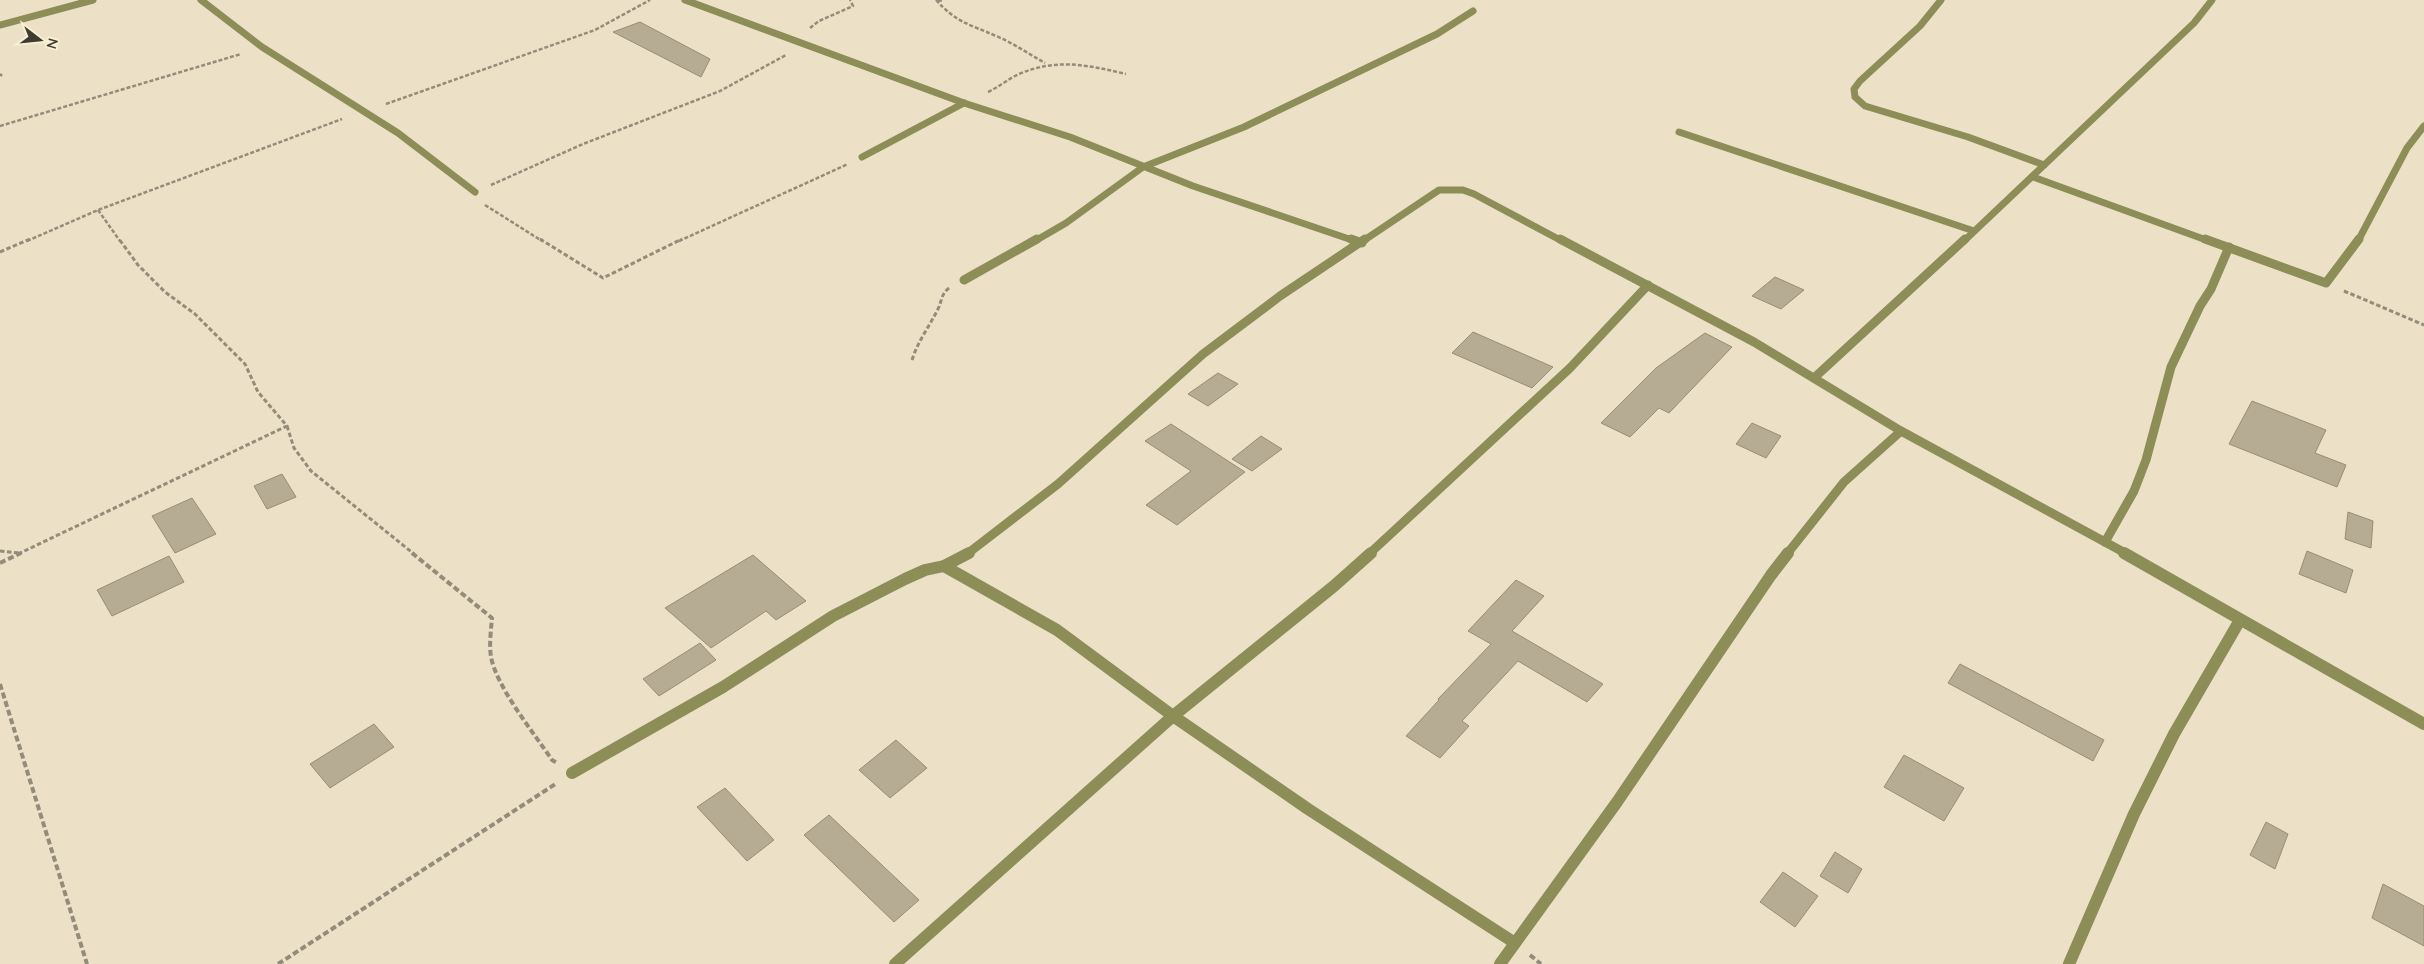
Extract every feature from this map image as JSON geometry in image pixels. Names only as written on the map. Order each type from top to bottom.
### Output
[{"type":"street","points":[[0,25],[93,0]]},
{"type":"street","points":[[200,0],[262,47],[361,112],[398,133],[475,192]]},
{"type":"street","points":[[685,0],[796,43],[893,76],[964,103],[1070,137],[1143,167],[1362,243]]},
{"type":"street","points":[[1941,0],[1920,26],[1860,81],[1854,89],[1856,97],[1865,106],[1968,137],[2044,165]]},
{"type":"street","points":[[1814,378],[2033,177],[2194,23],[2212,0]]},
{"type":"street","points":[[964,280],[1066,223],[1143,167],[1244,127],[1437,34],[1473,11]]},
{"type":"street","points":[[862,157],[964,103]]},
{"type":"street","points":[[2033,177],[2326,282],[2361,237],[2407,148],[2424,126]]},
{"type":"street","points":[[1679,132],[1974,231]]},
{"type":"street","points":[[572,773],[723,687],[833,616],[925,570],[944,566],[968,554],[1025,512],[1203,354],[1280,296],[1439,190],[1463,190],[1754,342],[1901,431],[2105,542],[2424,724]]},
{"type":"street","points":[[2105,542],[2134,490],[2146,460],[2171,367],[2200,306],[2211,289],[2229,247]]},
{"type":"street","points":[[895,964],[1173,716],[1334,586],[1446,485],[1570,368],[1648,285]]},
{"type":"street","points":[[1500,964],[1617,802],[1771,575],[1844,482],[1901,431]]},
{"type":"street","points":[[944,566],[1057,630],[1173,716],[1308,809],[1515,943]]},
{"type":"street","points":[[2069,964],[2134,814],[2174,734],[2240,620]]},
{"type":"path","points":[[0,252],[98,210],[361,112],[439,87],[595,30],[650,0]]},
{"type":"path","points":[[850,0],[853,6],[819,21],[805,32],[785,57],[745,79],[671,108],[632,126],[583,144],[475,192],[482,204],[603,278],[709,226],[862,157]]},
{"type":"path","points":[[937,0],[944,0]]},
{"type":"path","points":[[937,0],[950,15],[967,25],[997,36],[1045,63]]},
{"type":"path","points":[[0,126],[262,47]]},
{"type":"path","points":[[964,103],[996,89],[1016,75],[1045,63],[1076,63],[1126,74]]},
{"type":"path","points":[[98,210],[138,265],[165,292],[195,314],[245,364],[258,392],[287,426],[294,448],[311,471],[492,618],[491,657],[494,665],[512,698],[552,760],[572,773],[334,930],[278,964]]},
{"type":"path","points":[[912,360],[919,339],[938,308],[942,296],[946,290],[964,280]]},
{"type":"path","points":[[2326,282],[2424,325]]},
{"type":"path","points":[[0,563],[287,426]]},
{"type":"path","points":[[0,551],[20,554]]},
{"type":"path","points":[[0,684],[87,964]]},
{"type":"building","points":[[640,22],[710,59],[701,77],[613,32]]},
{"type":"building","points":[[1775,277],[1804,290],[1781,309],[1752,296]]},
{"type":"building","points":[[1473,332],[1553,367],[1532,388],[1452,353]]},
{"type":"building","points":[[1705,333],[1732,347],[1669,413],[1659,408],[1630,437],[1601,423],[1656,368]]},
{"type":"building","points":[[1218,373],[1238,384],[1208,406],[1188,394]]},
{"type":"building","points":[[2252,401],[2326,430],[2315,453],[2346,465],[2337,487],[2229,444]]},
{"type":"building","points":[[1752,423],[1781,436],[1766,458],[1736,444]]},
{"type":"building","points":[[1171,424],[1245,472],[1177,525],[1146,505],[1191,471],[1145,441]]},
{"type":"building","points":[[1261,436],[1282,449],[1252,471],[1232,459]]},
{"type":"building","points":[[282,474],[296,497],[267,509],[254,486]]},
{"type":"building","points":[[192,498],[216,534],[175,553],[152,516]]},
{"type":"building","points":[[2348,512],[2373,521],[2371,548],[2345,539]]},
{"type":"building","points":[[2307,551],[2353,570],[2346,593],[2299,574]]},
{"type":"building","points":[[753,555],[806,601],[776,620],[766,611],[711,648],[665,608]]},
{"type":"building","points":[[169,556],[184,582],[112,616],[97,590]]},
{"type":"building","points":[[1516,580],[1544,596],[1512,631],[1603,684],[1587,702],[1518,661],[1462,721],[1469,726],[1440,758],[1406,736],[1438,699],[1491,644],[1468,631]]},
{"type":"building","points":[[700,643],[716,660],[659,696],[643,679]]},
{"type":"building","points":[[1960,664],[2104,740],[2093,761],[1948,683]]},
{"type":"building","points":[[374,724],[394,747],[330,788],[310,764]]},
{"type":"building","points":[[896,740],[927,768],[890,798],[859,770]]},
{"type":"building","points":[[1904,755],[1964,788],[1944,821],[1884,787]]},
{"type":"building","points":[[725,788],[774,840],[747,861],[697,807]]},
{"type":"building","points":[[829,815],[919,900],[894,922],[804,835]]},
{"type":"building","points":[[2266,822],[2288,834],[2275,869],[2250,855]]},
{"type":"building","points":[[1835,852],[1862,869],[1848,893],[1820,876]]},
{"type":"building","points":[[1783,872],[1818,896],[1795,927],[1760,902]]},
{"type":"building","points":[[2383,884],[2424,906],[2424,946],[2372,918]]}]
